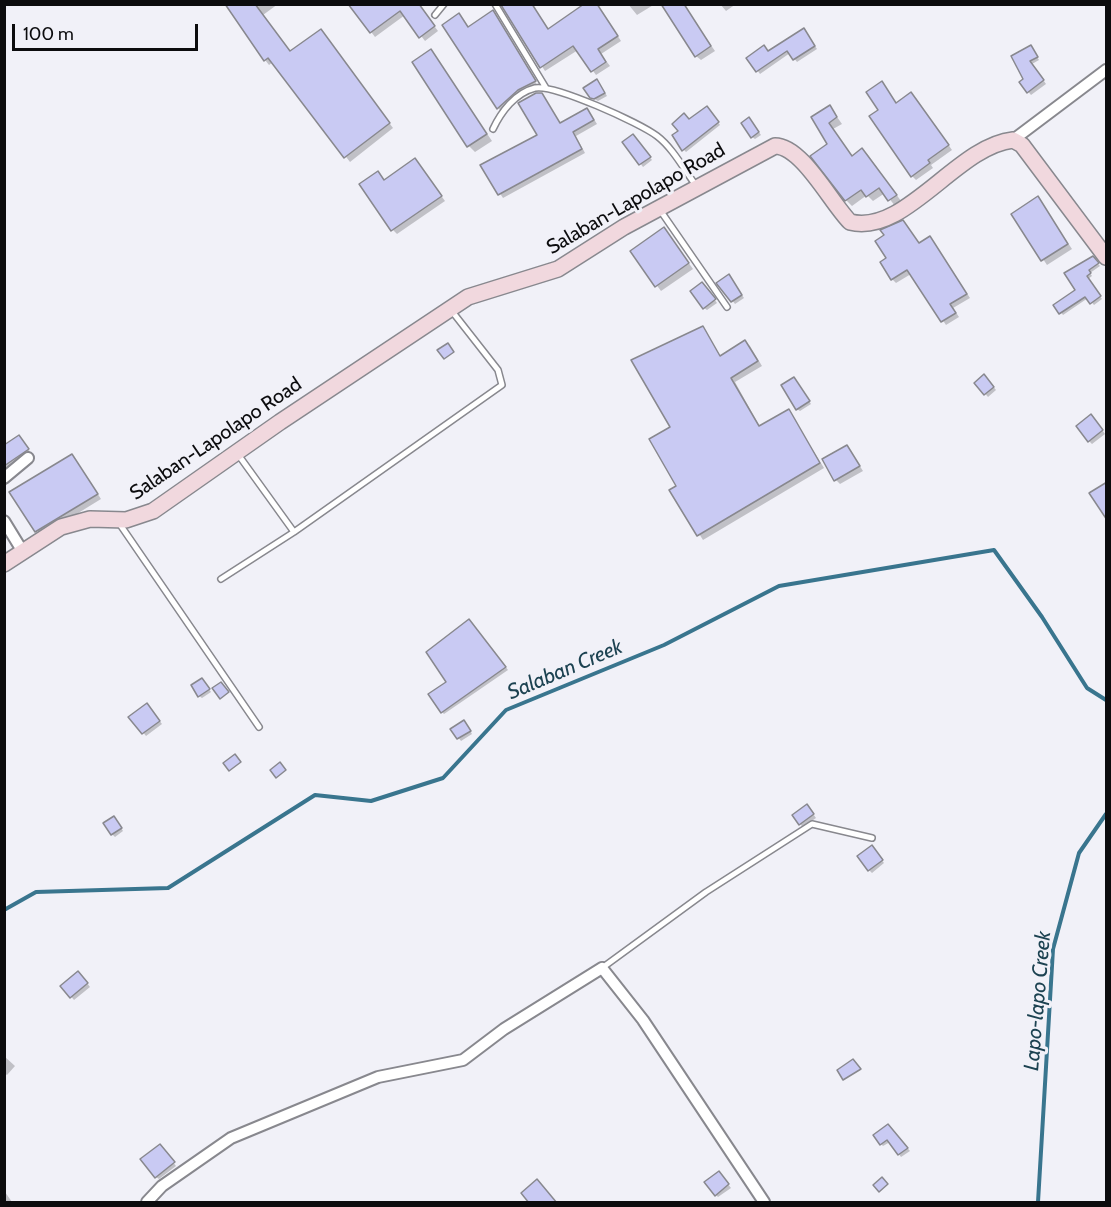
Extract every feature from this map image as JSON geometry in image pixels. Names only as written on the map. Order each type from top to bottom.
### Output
[{"type":"street","points":[[1107,70],[1013,140],[1022,145],[1107,257]]},
{"type":"street","name":"Salaban-Lapolapo Road","points":[[4,564],[71,524],[102,518],[117,520],[138,518],[153,511],[468,297],[489,288],[558,268],[624,227],[698,188],[766,148],[783,146],[796,154],[850,222],[869,224],[906,206],[990,146],[1013,140]]},
{"type":"street","points":[[4,478],[28,458]]},
{"type":"street","points":[[4,521],[23,552]]},
{"type":"street","points":[[147,1203],[162,1186],[231,1138],[378,1077],[463,1060],[504,1029],[602,968],[643,1020],[764,1203]]},
{"type":"lane","points":[[435,15],[444,4]]},
{"type":"lane","points":[[495,4],[546,88]]},
{"type":"lane","points":[[494,129],[504,108],[529,90],[546,88],[628,119],[659,137],[698,188]]},
{"type":"lane","points":[[659,209],[727,307]]},
{"type":"lane","points":[[221,579],[294,532],[502,385],[498,370],[451,310]]},
{"type":"lane","points":[[237,452],[294,532]]},
{"type":"lane","points":[[117,520],[259,727]]},
{"type":"lane","points":[[602,968],[706,892],[812,824],[872,838]]},
{"type":"building","points":[[225,4],[255,4],[290,51],[321,29],[390,123],[344,158],[268,58],[264,61]]},
{"type":"building","points":[[348,4],[419,4],[435,26],[419,38],[400,11],[370,33]]},
{"type":"building","points":[[532,4],[548,29],[584,4],[597,4],[618,36],[598,49],[606,62],[591,72],[573,46],[540,68],[501,5]]},
{"type":"building","points":[[661,4],[684,4],[711,46],[695,57]]},
{"type":"building","points":[[493,10],[536,81],[518,90],[497,109],[442,25],[459,13],[468,27]]},
{"type":"building","points":[[804,28],[815,46],[793,60],[787,51],[756,72],[746,58],[764,45],[768,51]]},
{"type":"building","points":[[1031,45],[1038,57],[1030,61],[1044,80],[1027,93],[1019,82],[1023,79],[1011,56]]},
{"type":"building","points":[[431,49],[487,134],[467,147],[412,62]]},
{"type":"building","points":[[597,79],[605,93],[594,99],[590,98],[583,88]]},
{"type":"building","points":[[882,81],[896,103],[911,92],[949,145],[928,160],[930,163],[911,177],[869,116],[878,110],[866,92]]},
{"type":"building","points":[[536,93],[542,93],[560,123],[587,108],[594,120],[573,132],[582,149],[498,195],[480,165],[537,135],[518,103]]},
{"type":"building","points":[[830,105],[837,117],[829,123],[852,156],[862,148],[897,195],[888,201],[879,188],[866,197],[861,190],[845,201],[810,156],[827,144],[811,117]]},
{"type":"building","points":[[707,106],[719,122],[682,151],[672,135],[678,131],[672,124],[684,113],[689,119]]},
{"type":"building","points":[[749,117],[759,132],[751,138],[741,123]]},
{"type":"building","points":[[633,134],[651,157],[639,165],[622,142]]},
{"type":"building","points":[[415,158],[442,196],[391,231],[359,184],[378,171],[384,180]]},
{"type":"building","points":[[1038,196],[1068,244],[1041,261],[1011,214]]},
{"type":"building","points":[[903,220],[919,243],[930,236],[967,294],[950,304],[956,313],[941,322],[907,270],[891,280],[880,262],[886,258],[875,241],[884,235],[880,230]]},
{"type":"building","points":[[664,227],[689,263],[655,287],[630,251]]},
{"type":"building","points":[[1093,256],[1099,263],[1089,270],[1091,273],[1087,276],[1101,296],[1090,304],[1085,297],[1059,314],[1053,305],[1075,290],[1064,273]]},
{"type":"building","points":[[729,274],[742,295],[731,302],[716,283]]},
{"type":"building","points":[[702,282],[716,299],[703,309],[690,291]]},
{"type":"building","points":[[703,326],[720,356],[745,340],[758,361],[731,378],[759,426],[789,409],[820,463],[697,536],[669,490],[676,486],[649,439],[670,427],[631,360]]},
{"type":"building","points":[[448,343],[454,352],[444,359],[437,350]]},
{"type":"building","points":[[984,374],[994,387],[984,395],[974,383]]},
{"type":"building","points":[[794,377],[810,401],[796,410],[781,385]]},
{"type":"building","points":[[1091,414],[1103,430],[1088,442],[1076,426]]},
{"type":"building","points":[[19,435],[29,449],[4,466],[4,445]]},
{"type":"building","points":[[847,445],[860,466],[834,481],[822,459]]},
{"type":"building","points":[[72,454],[98,494],[35,532],[9,492]]},
{"type":"building","points":[[1107,482],[1107,520],[1089,493]]},
{"type":"building","points":[[469,619],[506,667],[441,713],[428,694],[446,682],[426,652]]},
{"type":"building","points":[[202,678],[210,689],[198,697],[191,685]]},
{"type":"building","points":[[221,682],[229,692],[220,699],[212,688]]},
{"type":"building","points":[[147,703],[160,721],[142,734],[128,717]]},
{"type":"building","points":[[464,720],[471,731],[457,739],[450,729]]},
{"type":"building","points":[[235,754],[241,762],[229,771],[223,763]]},
{"type":"building","points":[[280,762],[286,770],[276,778],[270,770]]},
{"type":"building","points":[[807,804],[814,814],[799,825],[792,815]]},
{"type":"building","points":[[114,816],[122,828],[111,835],[103,823]]},
{"type":"building","points":[[872,845],[883,860],[868,871],[857,856]]},
{"type":"building","points":[[78,971],[88,983],[70,998],[60,986]]},
{"type":"building","points":[[853,1059],[861,1069],[843,1080],[837,1070]]},
{"type":"building","points":[[888,1124],[908,1148],[898,1155],[887,1140],[880,1145],[873,1135]]},
{"type":"building","points":[[160,1144],[175,1162],[155,1178],[140,1159]]},
{"type":"building","points":[[719,1171],[729,1184],[715,1196],[704,1182]]},
{"type":"building","points":[[882,1177],[888,1184],[879,1192],[873,1185]]},
{"type":"building","points":[[537,1179],[557,1203],[529,1203],[521,1193]]},
{"type":"waterway","name":"Salaban Creek","points":[[4,910],[36,892],[168,888],[315,795],[371,801],[443,778],[506,710],[664,645],[779,586],[994,550],[1042,617],[1087,688],[1106,700]]},
{"type":"waterway","name":"Lapo-lapo Creek","points":[[1038,1202],[1053,949],[1079,853],[1106,814]]}]
